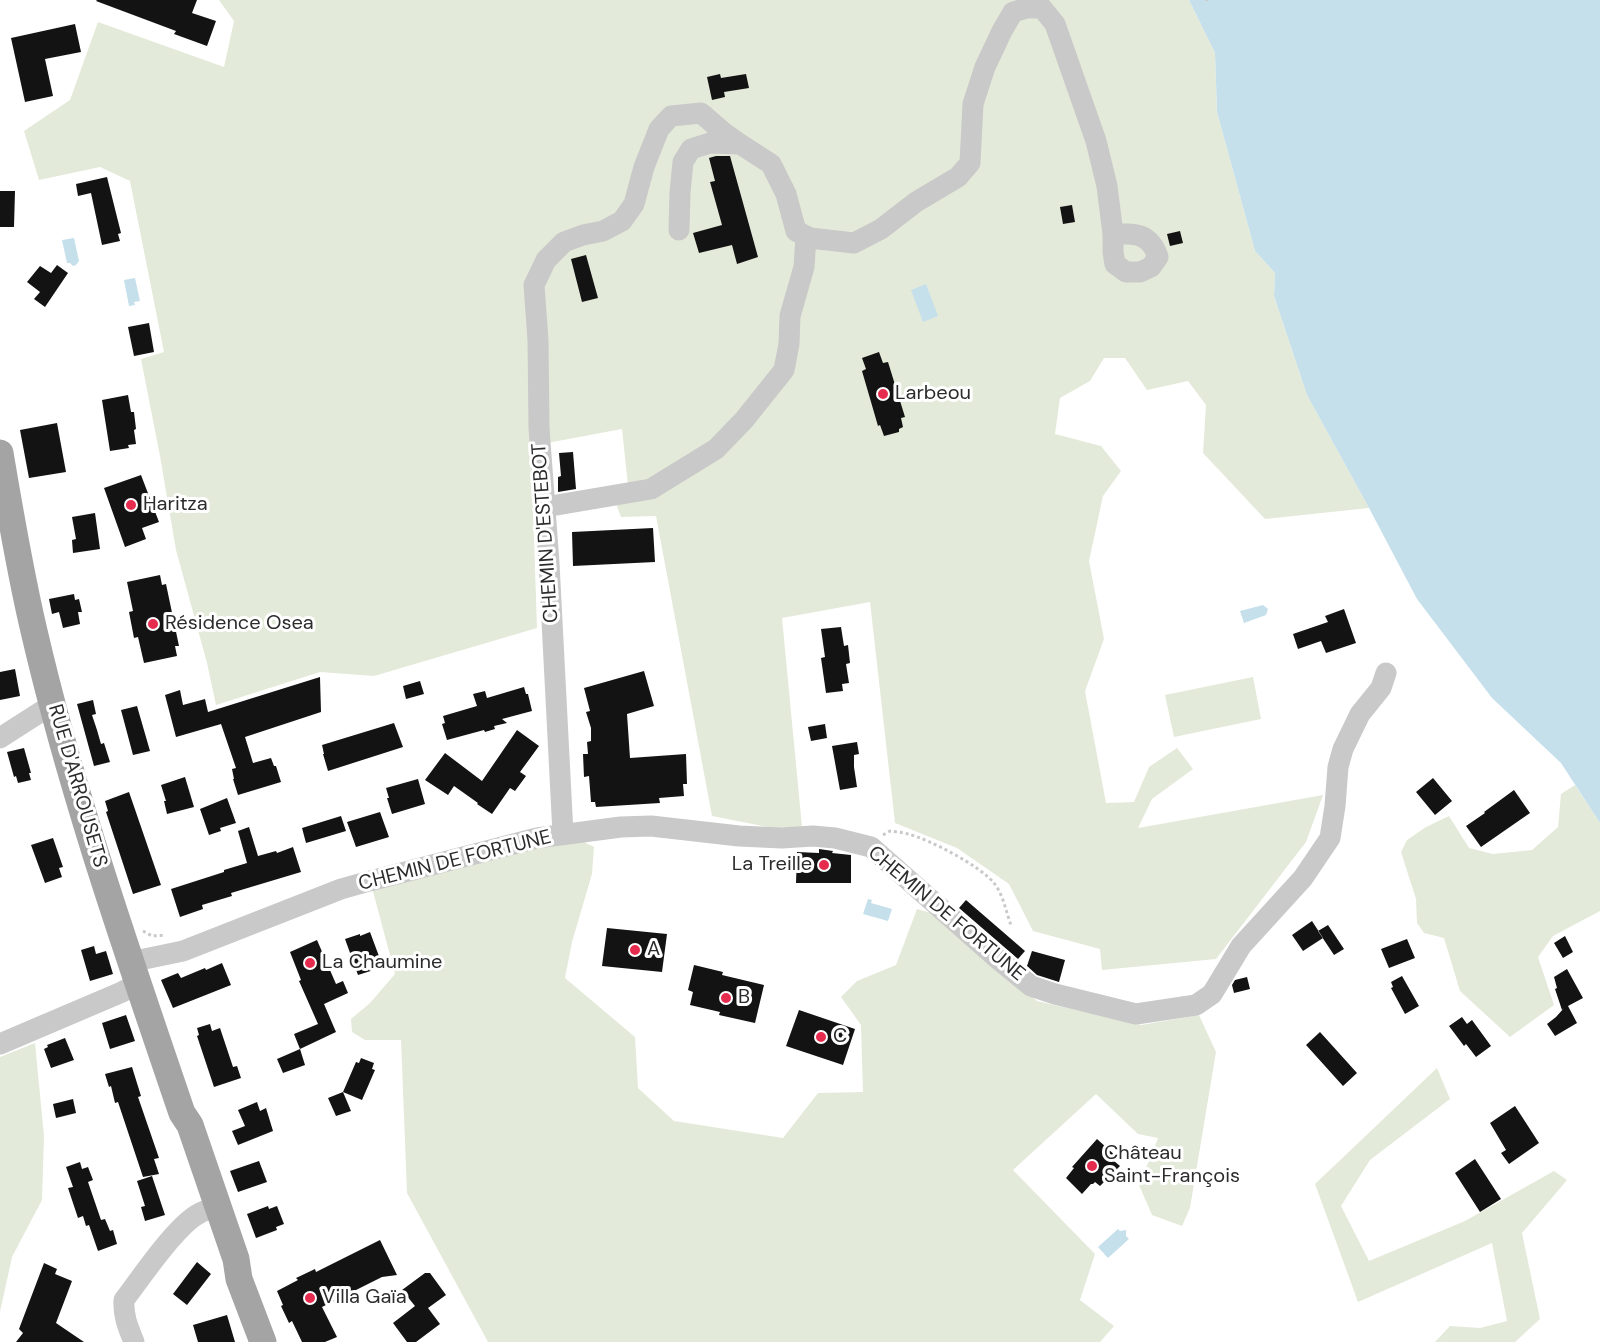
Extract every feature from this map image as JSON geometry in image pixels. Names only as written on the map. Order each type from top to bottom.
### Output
[{"type":"main road","name":"RUE D'ARROUSETS","points":[[0,453],[25,593],[83,810],[134,972],[182,1113],[190,1125],[212,1208],[236,1259],[239,1279],[263,1342]]},
{"type":"street","points":[[679,230],[683,162],[691,148],[710,143],[740,144],[771,164],[786,194],[796,231],[810,238],[854,243],[881,229],[916,202],[958,177],[970,163],[973,104],[985,67],[1013,12],[1028,8],[1042,8],[1055,24],[1096,141],[1107,186],[1113,234]]},
{"type":"street","name":"CHEMIN D'ESTEBOT","points":[[563,834],[539,428],[538,340],[534,285],[546,260],[564,242],[583,234],[603,231],[622,221],[634,204],[644,167],[659,129],[670,116],[701,112],[740,144]]},
{"type":"street","points":[[545,507],[651,489],[716,449],[744,420],[784,370],[789,344],[790,316],[804,267],[806,236]]},
{"type":"street","name":"CHEMIN DE FORTUNE","points":[[0,1044],[122,992],[134,972],[350,887],[537,838],[621,827],[651,826],[739,836],[835,838],[871,847],[1031,986],[1136,1014],[1196,1005],[1212,994],[1241,946],[1303,878],[1330,838],[1338,767],[1343,749],[1360,714],[1381,688],[1386,674]]},
{"type":"street","points":[[0,738],[53,704]]},
{"type":"street","points":[[134,1342],[123,1310],[124,1300],[186,1222],[212,1208]]},
{"type":"path","points":[[871,847],[877,839],[890,831],[910,834],[937,845],[994,882],[1011,926]]},
{"type":"path","points":[[137,928],[152,936],[175,933]]},
{"type":"green space","points":[[219,0],[1189,0],[1215,53],[1217,112],[1255,251],[1275,273],[1274,296],[1307,395],[1369,508],[1265,519],[1203,453],[1206,405],[1188,381],[1147,390],[1125,358],[1104,358],[1090,381],[1060,398],[1055,434],[1101,446],[1121,471],[1103,496],[1089,561],[1104,639],[1085,691],[1106,803],[1134,802],[1149,767],[1177,748],[1193,769],[1152,799],[1138,828],[1323,795],[1306,842],[1216,959],[1102,970],[1100,949],[1033,931],[1009,884],[957,848],[895,823],[870,602],[782,618],[802,827],[773,828],[712,816],[656,516],[621,517],[615,501],[629,495],[622,429],[531,446],[537,628],[374,676],[320,672],[216,705],[176,550],[141,359],[164,352],[130,181],[100,167],[39,180],[24,131],[70,100],[98,22],[224,67],[234,21]]},
{"type":"green space","points":[[1253,677],[1261,719],[1174,737],[1165,695]]},
{"type":"green space","points":[[1575,785],[1600,823],[1600,911],[1553,936],[1538,957],[1554,1005],[1510,1037],[1460,991],[1444,938],[1424,933],[1417,923],[1416,899],[1401,852],[1407,840],[1426,827],[1449,816],[1469,848],[1493,854],[1532,850],[1558,827],[1561,794]]},
{"type":"green space","points":[[574,837],[594,847],[592,874],[572,942],[565,978],[635,1037],[638,1088],[674,1121],[783,1138],[818,1093],[863,1092],[861,1025],[841,997],[857,981],[896,965],[917,909],[931,913],[1037,1001],[1141,1025],[1199,1015],[1216,1052],[1190,1208],[1182,1226],[1152,1215],[1139,1185],[1158,1138],[1138,1134],[1096,1094],[1013,1170],[1095,1254],[1080,1300],[1114,1326],[1100,1342],[488,1342],[407,1193],[401,1040],[365,1040],[352,1032],[351,1019],[370,1003],[395,974],[371,884]]},
{"type":"green space","points":[[35,1043],[44,1136],[42,1200],[12,1257],[0,1312],[0,1057]]},
{"type":"green space","points":[[1437,1068],[1450,1099],[1370,1160],[1341,1206],[1369,1261],[1465,1221],[1554,1171],[1567,1180],[1522,1233],[1540,1319],[1515,1342],[1435,1342],[1450,1326],[1480,1328],[1507,1321],[1492,1243],[1358,1302],[1315,1184]]},
{"type":"water","points":[[1189,0],[1600,0],[1600,823],[1561,763],[1492,698],[1417,599],[1307,395],[1274,296],[1275,273],[1255,251],[1217,112],[1215,53]]},
{"type":"water","points":[[74,238],[79,261],[73,266],[67,263],[62,240]]},
{"type":"water","points":[[135,278],[140,301],[129,306],[124,280]]},
{"type":"water","points":[[926,284],[938,316],[923,322],[911,290]]},
{"type":"water","points":[[1263,605],[1268,609],[1266,615],[1244,623],[1240,611]]},
{"type":"water","points":[[868,899],[872,900],[871,903],[892,909],[888,921],[863,914]]},
{"type":"water","points":[[1118,1229],[1126,1230],[1126,1236],[1129,1239],[1108,1258],[1098,1247]]},
{"type":"building","points":[[97,0],[197,0],[192,13],[216,21],[207,46],[174,34],[176,31]]},
{"type":"building","points":[[75,24],[81,52],[45,59],[53,96],[25,102],[11,38]]},
{"type":"building","points":[[720,74],[721,78],[746,74],[749,88],[724,92],[725,97],[712,100],[707,77]]},
{"type":"building","points":[[730,156],[758,257],[737,264],[732,245],[699,253],[693,233],[722,225],[710,182],[715,181],[709,158]]},
{"type":"building","points":[[107,177],[121,233],[118,234],[120,241],[102,245],[91,193],[78,196],[76,184]]},
{"type":"building","points":[[0,191],[15,191],[14,227],[0,227]]},
{"type":"building","points":[[1072,205],[1075,222],[1063,224],[1060,207]]},
{"type":"building","points":[[1180,231],[1183,243],[1170,246],[1167,234]]},
{"type":"building","points":[[586,255],[598,298],[582,302],[571,259]]},
{"type":"building","points":[[57,265],[68,273],[45,307],[34,299],[40,292],[27,282],[40,266],[51,273]]},
{"type":"building","points":[[149,323],[154,352],[134,356],[128,327]]},
{"type":"building","name":"Larbeou","points":[[879,352],[883,363],[888,362],[905,417],[901,418],[903,427],[899,429],[899,432],[884,436],[880,425],[878,426],[862,371],[866,369],[862,358]]},
{"type":"building","points":[[128,395],[131,412],[134,412],[136,444],[128,445],[129,448],[110,451],[102,400]]},
{"type":"building","points":[[57,423],[66,472],[29,478],[20,430]]},
{"type":"building","points":[[573,452],[576,489],[558,492],[558,477],[561,476],[559,453]]},
{"type":"building","name":"Haritza","points":[[141,475],[159,522],[142,528],[146,539],[125,547],[104,488]]},
{"type":"building","points":[[95,513],[100,549],[73,553],[72,540],[76,539],[72,517]]},
{"type":"building","points":[[653,528],[655,562],[573,566],[572,532]]},
{"type":"building","name":"Résidence Osea","points":[[160,575],[162,585],[166,584],[179,646],[175,646],[177,656],[144,663],[138,637],[134,638],[129,612],[133,611],[127,582]]},
{"type":"building","points":[[74,594],[75,600],[79,599],[82,612],[78,612],[80,624],[63,628],[59,612],[52,614],[49,599]]},
{"type":"building","points":[[1344,609],[1356,643],[1326,653],[1321,641],[1298,649],[1293,634],[1328,622],[1325,616]]},
{"type":"building","points":[[841,627],[844,646],[848,645],[850,663],[846,664],[849,683],[842,684],[843,691],[826,693],[821,658],[825,657],[821,629]]},
{"type":"building","points":[[15,669],[20,696],[0,700],[0,672]]},
{"type":"building","points":[[644,671],[654,706],[627,714],[630,758],[686,754],[687,784],[683,784],[684,796],[659,798],[660,803],[596,807],[595,802],[591,802],[589,776],[584,777],[583,754],[588,754],[587,742],[591,741],[591,728],[586,712],[590,711],[584,688]]},
{"type":"building","points":[[320,677],[321,712],[245,737],[253,763],[271,758],[281,782],[238,795],[232,769],[236,768],[221,724],[176,737],[165,695],[180,690],[183,705],[205,699],[208,712]]},
{"type":"building","points":[[420,681],[424,694],[406,699],[403,686]]},
{"type":"building","points":[[524,687],[532,711],[502,719],[507,723],[494,726],[495,729],[447,740],[442,724],[445,723],[443,716],[477,706],[473,694],[485,691],[487,698]]},
{"type":"building","points":[[93,700],[96,714],[92,715],[101,744],[104,743],[110,762],[94,766],[77,704]]},
{"type":"building","points":[[137,706],[150,751],[133,755],[121,710]]},
{"type":"building","points":[[394,723],[403,747],[328,771],[322,745]]},
{"type":"building","points":[[825,724],[827,738],[811,741],[808,727]]},
{"type":"building","points":[[517,730],[539,746],[520,772],[526,776],[515,791],[510,788],[492,814],[454,786],[448,795],[425,780],[445,753],[482,781]]},
{"type":"building","points":[[857,742],[859,754],[854,755],[854,767],[857,787],[840,790],[832,746]]},
{"type":"building","points":[[24,748],[31,780],[18,783],[7,752]]},
{"type":"building","points":[[185,777],[194,807],[167,814],[161,785]]},
{"type":"building","points":[[1433,778],[1452,801],[1435,815],[1416,792]]},
{"type":"building","points":[[418,779],[425,804],[392,814],[386,788]]},
{"type":"building","points":[[1514,790],[1530,813],[1481,847],[1466,826]]},
{"type":"building","points":[[129,792],[161,885],[133,894],[106,812],[108,811],[105,801]]},
{"type":"building","points":[[227,798],[236,823],[220,828],[221,831],[209,835],[200,809]]},
{"type":"building","points":[[380,812],[389,837],[356,847],[347,822]]},
{"type":"building","points":[[341,816],[346,831],[306,843],[302,828]]},
{"type":"building","points":[[249,827],[258,856],[276,851],[277,853],[293,847],[301,872],[231,893],[232,896],[202,905],[203,909],[180,917],[171,889],[247,863],[238,831]]},
{"type":"building","points":[[53,838],[63,867],[59,868],[62,877],[45,883],[31,845]]},
{"type":"building","name":"La Treille","points":[[819,849],[851,855],[851,883],[796,883],[797,852],[819,853]]},
{"type":"building","points":[[966,900],[1025,951],[1018,959],[959,908]]},
{"type":"building","points":[[1312,921],[1323,938],[1303,951],[1292,935]]},
{"type":"building","points":[[1328,925],[1344,949],[1334,955],[1318,931]]},
{"type":"building","name":"A","points":[[607,928],[667,934],[662,972],[602,966]]},
{"type":"building","points":[[370,932],[383,967],[358,975],[345,939]]},
{"type":"building","points":[[1565,936],[1573,952],[1563,958],[1554,943]]},
{"type":"building","points":[[1407,939],[1415,958],[1389,968],[1381,949]]},
{"type":"building","points":[[317,940],[336,984],[343,981],[348,993],[324,1004],[336,1032],[300,1049],[294,1034],[318,1024],[299,981],[301,980],[290,952]]},
{"type":"building","points":[[94,946],[96,954],[106,951],[113,974],[90,981],[81,950]]},
{"type":"building","points":[[1032,951],[1065,960],[1059,982],[1037,975],[1027,966]]},
{"type":"building","points":[[222,963],[231,985],[173,1008],[161,980],[178,973],[181,978]]},
{"type":"building","name":"B","points":[[694,965],[723,972],[722,975],[764,985],[755,1023],[719,1015],[720,1012],[690,1005],[693,992],[688,990]]},
{"type":"building","points":[[1567,969],[1583,998],[1568,1006],[1577,1023],[1555,1036],[1547,1024],[1556,1017],[1564,1008],[1562,1010],[1555,989],[1557,988],[1554,977]]},
{"type":"building","points":[[1402,976],[1419,1006],[1405,1014],[1391,988],[1393,987],[1391,982]]},
{"type":"building","points":[[1247,977],[1250,989],[1234,993],[1232,985],[1235,980]]},
{"type":"building","name":"C","points":[[799,1010],[855,1029],[843,1065],[786,1046]]},
{"type":"building","points":[[126,1015],[135,1041],[110,1049],[102,1023]]},
{"type":"building","points":[[1462,1017],[1467,1024],[1472,1020],[1491,1046],[1476,1057],[1466,1044],[1464,1046],[1449,1026]]},
{"type":"building","points":[[210,1024],[212,1031],[220,1028],[233,1067],[237,1066],[241,1078],[214,1087],[197,1036],[199,1035],[197,1028]]},
{"type":"building","points":[[1320,1032],[1357,1073],[1343,1086],[1306,1045]]},
{"type":"building","points":[[65,1038],[74,1060],[51,1068],[44,1049],[48,1047],[47,1045]]},
{"type":"building","points":[[300,1049],[305,1065],[283,1073],[277,1059]]},
{"type":"building","points":[[361,1058],[374,1063],[372,1069],[375,1070],[362,1100],[343,1092],[356,1062],[359,1063]]},
{"type":"building","points":[[132,1067],[141,1096],[138,1097],[159,1158],[154,1159],[159,1174],[143,1177],[118,1102],[115,1103],[105,1074]]},
{"type":"building","points":[[343,1092],[351,1111],[336,1116],[328,1098]]},
{"type":"building","points":[[73,1099],[76,1113],[56,1118],[53,1104]]},
{"type":"building","points":[[257,1102],[260,1111],[266,1108],[273,1131],[238,1145],[232,1131],[245,1126],[238,1110]]},
{"type":"building","points":[[1515,1106],[1539,1143],[1509,1164],[1501,1153],[1506,1150],[1490,1123]]},
{"type":"building","name":"Château Saint-François","points":[[1097,1139],[1117,1157],[1114,1161],[1120,1166],[1100,1186],[1095,1182],[1082,1194],[1066,1178],[1074,1168],[1072,1167]]},
{"type":"building","points":[[1475,1159],[1501,1199],[1480,1212],[1455,1173]]},
{"type":"building","points":[[259,1161],[267,1182],[238,1192],[230,1171]]},
{"type":"building","points":[[80,1162],[82,1169],[88,1167],[93,1180],[88,1182],[101,1220],[105,1219],[110,1231],[113,1230],[117,1244],[98,1251],[89,1225],[86,1226],[83,1216],[78,1218],[68,1188],[73,1187],[66,1167]]},
{"type":"building","points":[[152,1176],[165,1215],[145,1221],[141,1207],[145,1206],[137,1181]]},
{"type":"building","points":[[268,1206],[269,1209],[277,1206],[284,1224],[276,1227],[277,1230],[256,1238],[247,1214]]},
{"type":"building","name":"Villa Gaïa","points":[[380,1240],[397,1275],[382,1277],[322,1307],[337,1337],[325,1342],[302,1342],[292,1321],[289,1323],[277,1291],[298,1280],[296,1278],[315,1269],[316,1272]]},
{"type":"building","points":[[197,1262],[211,1274],[187,1305],[173,1294]]},
{"type":"building","points":[[44,1263],[57,1269],[55,1274],[72,1281],[56,1323],[84,1342],[16,1342],[23,1333],[19,1329]]},
{"type":"building","points":[[425,1273],[430,1273],[446,1295],[428,1308],[440,1324],[416,1342],[407,1342],[393,1323],[415,1306],[402,1290]]},
{"type":"building","points":[[227,1315],[235,1342],[198,1342],[193,1325]]},
{"type":"place","name":"Larbeou","points":[[883,394]]},
{"type":"place","name":"Haritza","points":[[131,505]]},
{"type":"place","name":"Résidence Osea","points":[[153,624]]},
{"type":"place","name":"La Treille","points":[[824,865]]},
{"type":"place","name":"A","points":[[635,950]]},
{"type":"place","name":"La Chaumine","points":[[310,963]]},
{"type":"place","name":"B","points":[[726,998]]},
{"type":"place","name":"C","points":[[821,1037]]},
{"type":"place","name":"Château Saint-François","points":[[1092,1166]]},
{"type":"place","name":"Villa Gaïa","points":[[310,1298]]}]
